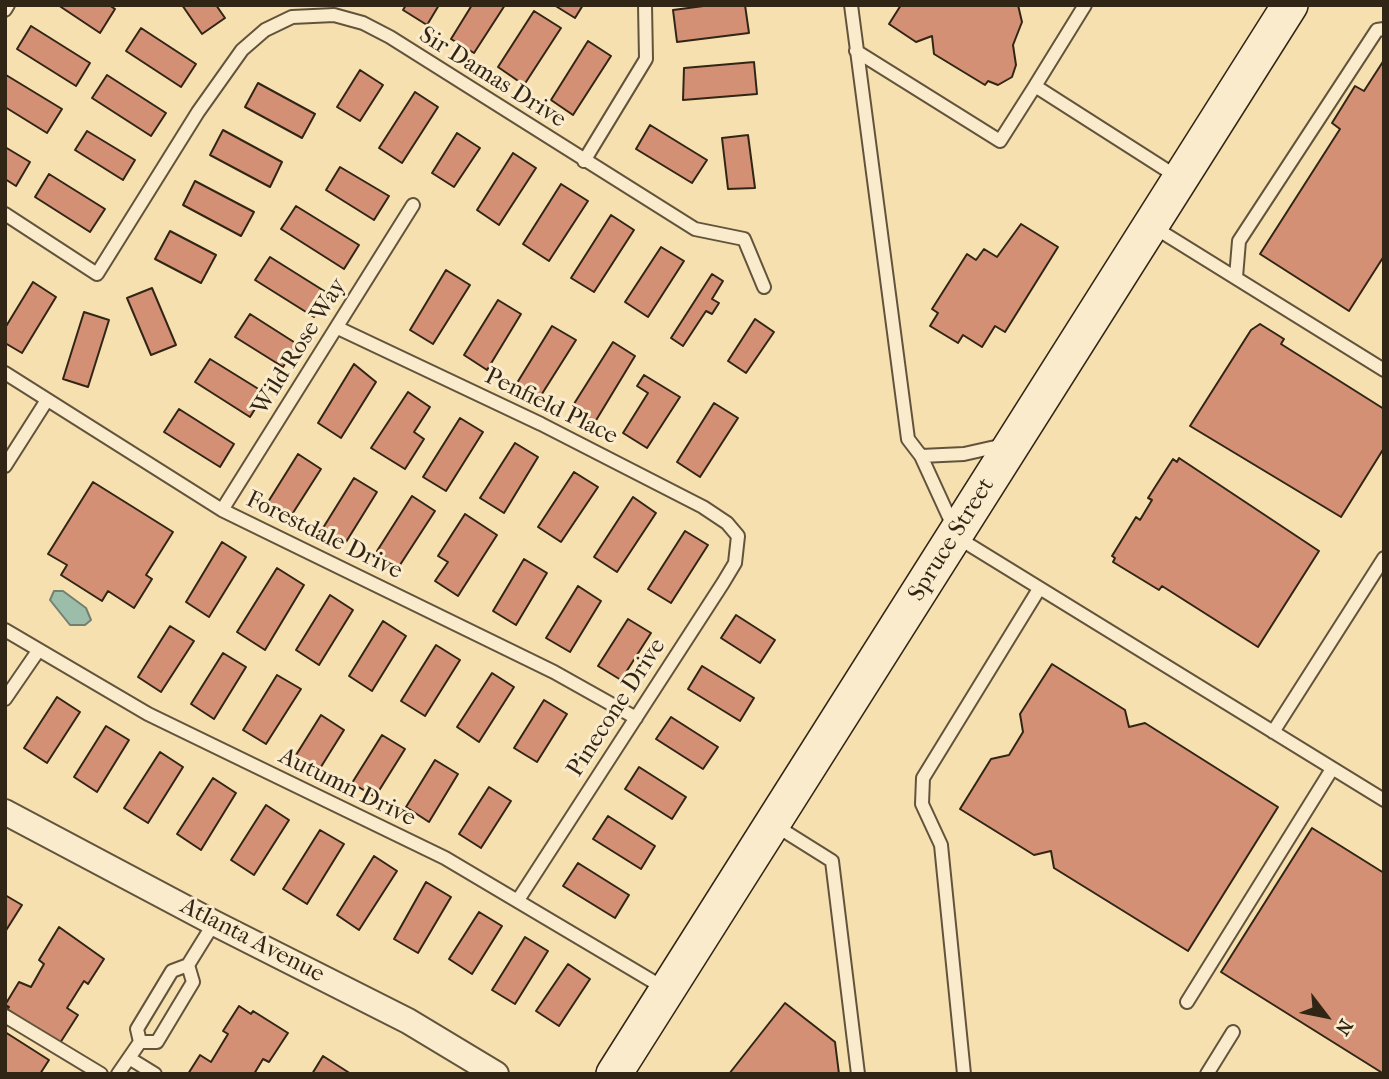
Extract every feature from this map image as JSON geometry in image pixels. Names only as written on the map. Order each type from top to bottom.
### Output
[{"type":"main road","name":"Spruce Street","points":[[614,1074],[1290,5]]},
{"type":"street","name":"Atlanta Avenue","points":[[5,812],[214,923],[408,1021],[496,1074]]},
{"type":"lane","points":[[584,161],[646,59],[645,5]]},
{"type":"lane","points":[[851,5],[908,439],[921,456],[955,535],[1384,800]]},
{"type":"lane","points":[[856,51],[1000,141],[1086,5]]},
{"type":"lane","name":"Sir Damas Drive","points":[[5,214],[97,274],[204,104],[242,50],[265,30],[292,17],[310,14],[334,15],[363,23],[695,229],[744,239],[764,287]]},
{"type":"lane","points":[[1237,277],[1238,242],[1377,30],[1384,29]]},
{"type":"lane","points":[[1035,86],[1180,179]]},
{"type":"lane","name":"Wild Rose Way","points":[[222,510],[413,205]]},
{"type":"lane","points":[[1151,226],[1384,370]]},
{"type":"lane","name":"Penfield Place","points":[[338,328],[541,424],[703,508],[727,523],[738,536]]},
{"type":"lane","name":"Forestdale Drive","points":[[5,373],[222,510],[554,672],[636,718]]},
{"type":"lane","points":[[5,466],[47,400]]},
{"type":"lane","points":[[921,456],[964,454],[1014,442]]},
{"type":"lane","name":"Pinecone Drive","points":[[518,900],[735,563],[738,536]]},
{"type":"lane","points":[[1273,732],[1384,558]]},
{"type":"lane","points":[[964,1074],[941,845],[922,804],[923,778],[1039,589]]},
{"type":"lane","name":"Autumn Drive","points":[[5,631],[148,714],[445,858],[667,990]]},
{"type":"lane","points":[[5,699],[38,651]]},
{"type":"lane","points":[[1187,1002],[1332,769]]},
{"type":"lane","points":[[773,824],[832,861],[858,1074]]},
{"type":"lane","points":[[118,1074],[140,1042],[136,1029],[172,971],[188,965],[214,923]]},
{"type":"lane","points":[[140,1042],[158,1042],[193,982],[188,965]]},
{"type":"lane","points":[[5,1016],[101,1074]]},
{"type":"lane","points":[[1207,1074],[1233,1032]]},
{"type":"lane","points":[[130,1058],[155,1074]]},
{"type":"shaded area","points":[[54,591],[63,591],[86,608],[91,620],[85,625],[70,625],[50,600]]},
{"type":"building","points":[[58,5],[109,5],[115,9],[100,33]]},
{"type":"building","points":[[182,5],[216,5],[225,18],[202,34]]},
{"type":"building","points":[[406,5],[439,5],[427,25],[403,10]]},
{"type":"building","points":[[472,5],[505,5],[474,53],[451,39]]},
{"type":"building","points":[[554,5],[583,5],[575,18]]},
{"type":"building","points":[[711,5],[745,5],[749,33],[677,42],[673,10]]},
{"type":"building","points":[[901,5],[1018,5],[1022,22],[1013,45],[1016,65],[1012,77],[998,85],[988,81],[985,85],[934,54],[932,36],[916,42],[889,24]]},
{"type":"building","points":[[534,11],[561,28],[524,85],[498,67]]},
{"type":"building","points":[[31,26],[90,63],[76,86],[17,49]]},
{"type":"building","points":[[141,28],[196,64],[181,87],[126,51]]},
{"type":"building","points":[[588,41],[611,56],[573,115],[551,100]]},
{"type":"building","points":[[1384,60],[1384,256],[1349,311],[1260,254],[1340,129],[1332,123],[1355,86],[1364,91]]},
{"type":"building","points":[[754,62],[757,94],[683,100],[684,68]]},
{"type":"building","points":[[360,70],[383,85],[360,121],[337,107]]},
{"type":"building","points":[[6,75],[62,109],[47,133],[5,107]]},
{"type":"building","points":[[107,75],[166,113],[151,136],[92,98]]},
{"type":"building","points":[[258,83],[315,114],[302,138],[245,107]]},
{"type":"building","points":[[415,92],[438,107],[402,163],[379,148]]},
{"type":"building","points":[[650,125],[707,160],[692,183],[636,149]]},
{"type":"building","points":[[223,130],[282,162],[270,187],[210,155]]},
{"type":"building","points":[[87,131],[135,160],[123,180],[75,150]]},
{"type":"building","points":[[457,133],[480,148],[454,187],[432,173]]},
{"type":"building","points":[[748,135],[755,188],[728,189],[722,138]]},
{"type":"building","points":[[5,147],[30,162],[16,186],[5,179]]},
{"type":"building","points":[[513,153],[536,168],[499,225],[477,210]]},
{"type":"building","points":[[340,167],[389,196],[374,220],[326,190]]},
{"type":"building","points":[[49,174],[105,209],[90,232],[35,197]]},
{"type":"building","points":[[195,181],[254,212],[241,236],[183,205]]},
{"type":"building","points":[[561,184],[588,201],[549,261],[523,244]]},
{"type":"building","points":[[296,206],[359,245],[344,269],[281,229]]},
{"type":"building","points":[[611,215],[634,230],[594,292],[571,278]]},
{"type":"building","points":[[1021,224],[1058,247],[1005,332],[995,326],[982,347],[963,335],[958,343],[930,326],[938,313],[932,309],[967,254],[976,260],[984,249],[997,257]]},
{"type":"building","points":[[170,231],[216,255],[201,283],[155,259]]},
{"type":"building","points":[[661,247],[684,261],[648,317],[625,302]]},
{"type":"building","points":[[270,257],[329,294],[314,317],[255,280]]},
{"type":"building","points":[[446,270],[470,285],[433,344],[410,330]]},
{"type":"building","points":[[712,274],[723,281],[712,299],[719,303],[712,314],[706,311],[683,346],[671,338]]},
{"type":"building","points":[[33,282],[56,297],[22,353],[5,343],[5,328]]},
{"type":"building","points":[[152,288],[176,345],[151,355],[127,298]]},
{"type":"building","points":[[498,300],[521,314],[487,370],[464,355]]},
{"type":"building","points":[[84,312],[109,320],[88,387],[63,379]]},
{"type":"building","points":[[250,314],[297,344],[283,367],[235,337]]},
{"type":"building","points":[[755,319],[774,332],[746,373],[728,361]]},
{"type":"building","points":[[1260,324],[1284,339],[1281,344],[1384,409],[1384,448],[1341,517],[1190,426],[1251,330]]},
{"type":"building","points":[[552,326],[576,340],[540,397],[517,383]]},
{"type":"building","points":[[613,342],[635,356],[595,422],[572,407]]},
{"type":"building","points":[[210,359],[265,393],[250,417],[195,382]]},
{"type":"building","points":[[354,364],[376,382],[341,438],[318,423]]},
{"type":"building","points":[[644,375],[680,397],[647,448],[623,433],[648,393],[637,386]]},
{"type":"building","points":[[408,392],[430,407],[414,432],[424,439],[405,469],[371,448]]},
{"type":"building","points":[[714,403],[738,418],[700,477],[677,462]]},
{"type":"building","points":[[179,409],[234,444],[220,467],[164,432]]},
{"type":"building","points":[[460,418],[483,432],[446,491],[423,477]]},
{"type":"building","points":[[515,443],[538,457],[504,513],[480,498]]},
{"type":"building","points":[[298,454],[321,469],[291,516],[268,502]]},
{"type":"building","points":[[1179,458],[1319,551],[1258,647],[1162,586],[1159,590],[1113,562],[1115,558],[1112,556],[1136,517],[1140,520],[1152,500],[1148,498],[1173,459],[1177,462]]},
{"type":"building","points":[[574,472],[598,487],[561,542],[538,527]]},
{"type":"building","points":[[354,478],[377,492],[346,542],[323,528]]},
{"type":"building","points":[[93,482],[173,532],[146,575],[152,579],[134,608],[108,591],[102,601],[61,575],[67,565],[48,554]]},
{"type":"building","points":[[412,496],[435,511],[398,568],[377,551]]},
{"type":"building","points":[[633,497],[656,513],[617,572],[594,557]]},
{"type":"building","points":[[465,514],[497,535],[458,596],[435,581],[448,562],[438,556]]},
{"type":"building","points":[[685,531],[708,545],[671,603],[648,589]]},
{"type":"building","points":[[222,542],[246,557],[209,617],[186,602]]},
{"type":"building","points":[[524,559],[547,573],[516,625],[493,611]]},
{"type":"building","points":[[277,568],[304,585],[265,650],[237,632]]},
{"type":"building","points":[[578,586],[601,601],[570,652],[546,638]]},
{"type":"building","points":[[330,595],[353,610],[319,665],[296,650]]},
{"type":"building","points":[[736,615],[775,640],[760,663],[721,638]]},
{"type":"building","points":[[628,619],[651,633],[621,680],[598,666]]},
{"type":"building","points":[[383,621],[406,636],[372,691],[349,676]]},
{"type":"building","points":[[170,626],[194,641],[161,692],[138,677]]},
{"type":"building","points":[[436,645],[460,660],[425,716],[401,701]]},
{"type":"building","points":[[223,653],[246,667],[214,719],[191,704]]},
{"type":"building","points":[[1052,664],[1125,710],[1129,727],[1145,723],[1278,807],[1188,951],[1054,868],[1051,851],[1034,855],[960,809],[991,759],[1009,755],[1023,732],[1020,714]]},
{"type":"building","points":[[702,666],[754,698],[740,721],[688,689]]},
{"type":"building","points":[[492,673],[514,687],[479,742],[457,727]]},
{"type":"building","points":[[277,675],[301,689],[266,744],[243,730]]},
{"type":"building","points":[[57,697],[80,712],[47,763],[24,748]]},
{"type":"building","points":[[544,700],[567,714],[537,762],[514,748]]},
{"type":"building","points":[[321,715],[344,730],[319,770],[296,755]]},
{"type":"building","points":[[671,717],[718,747],[703,769],[656,739]]},
{"type":"building","points":[[106,726],[129,740],[97,792],[74,777]]},
{"type":"building","points":[[382,735],[405,749],[375,797],[352,783]]},
{"type":"building","points":[[160,752],[183,767],[148,823],[124,808]]},
{"type":"building","points":[[435,760],[458,774],[429,822],[406,807]]},
{"type":"building","points":[[639,767],[686,797],[672,819],[625,789]]},
{"type":"building","points":[[213,778],[236,793],[201,850],[177,834]]},
{"type":"building","points":[[489,787],[511,801],[481,848],[459,834]]},
{"type":"building","points":[[266,805],[289,820],[254,875],[231,860]]},
{"type":"building","points":[[608,816],[655,846],[641,869],[593,839]]},
{"type":"building","points":[[1312,828],[1384,873],[1384,1074],[1221,972]]},
{"type":"building","points":[[320,830],[344,844],[307,904],[283,889]]},
{"type":"building","points":[[374,856],[397,871],[359,930],[337,915]]},
{"type":"building","points":[[578,863],[629,895],[615,918],[563,886]]},
{"type":"building","points":[[426,882],[451,897],[418,953],[394,939]]},
{"type":"building","points":[[5,895],[22,905],[5,932]]},
{"type":"building","points":[[479,912],[502,926],[472,974],[449,959]]},
{"type":"building","points":[[59,927],[104,959],[88,984],[84,981],[67,1008],[78,1015],[60,1043],[7,1009],[9,1007],[5,1005],[19,982],[31,987],[44,964],[39,960]]},
{"type":"building","points":[[525,937],[548,951],[515,1004],[492,990]]},
{"type":"building","points":[[568,964],[590,979],[559,1026],[536,1011]]},
{"type":"building","points":[[785,1003],[835,1042],[839,1074],[729,1074]]},
{"type":"building","points":[[239,1006],[251,1014],[253,1011],[288,1033],[269,1062],[263,1059],[254,1074],[188,1074],[200,1055],[211,1062],[228,1034],[223,1031]]},
{"type":"building","points":[[5,1032],[49,1060],[40,1074],[5,1074]]},
{"type":"building","points":[[323,1056],[351,1074],[312,1074]]}]
